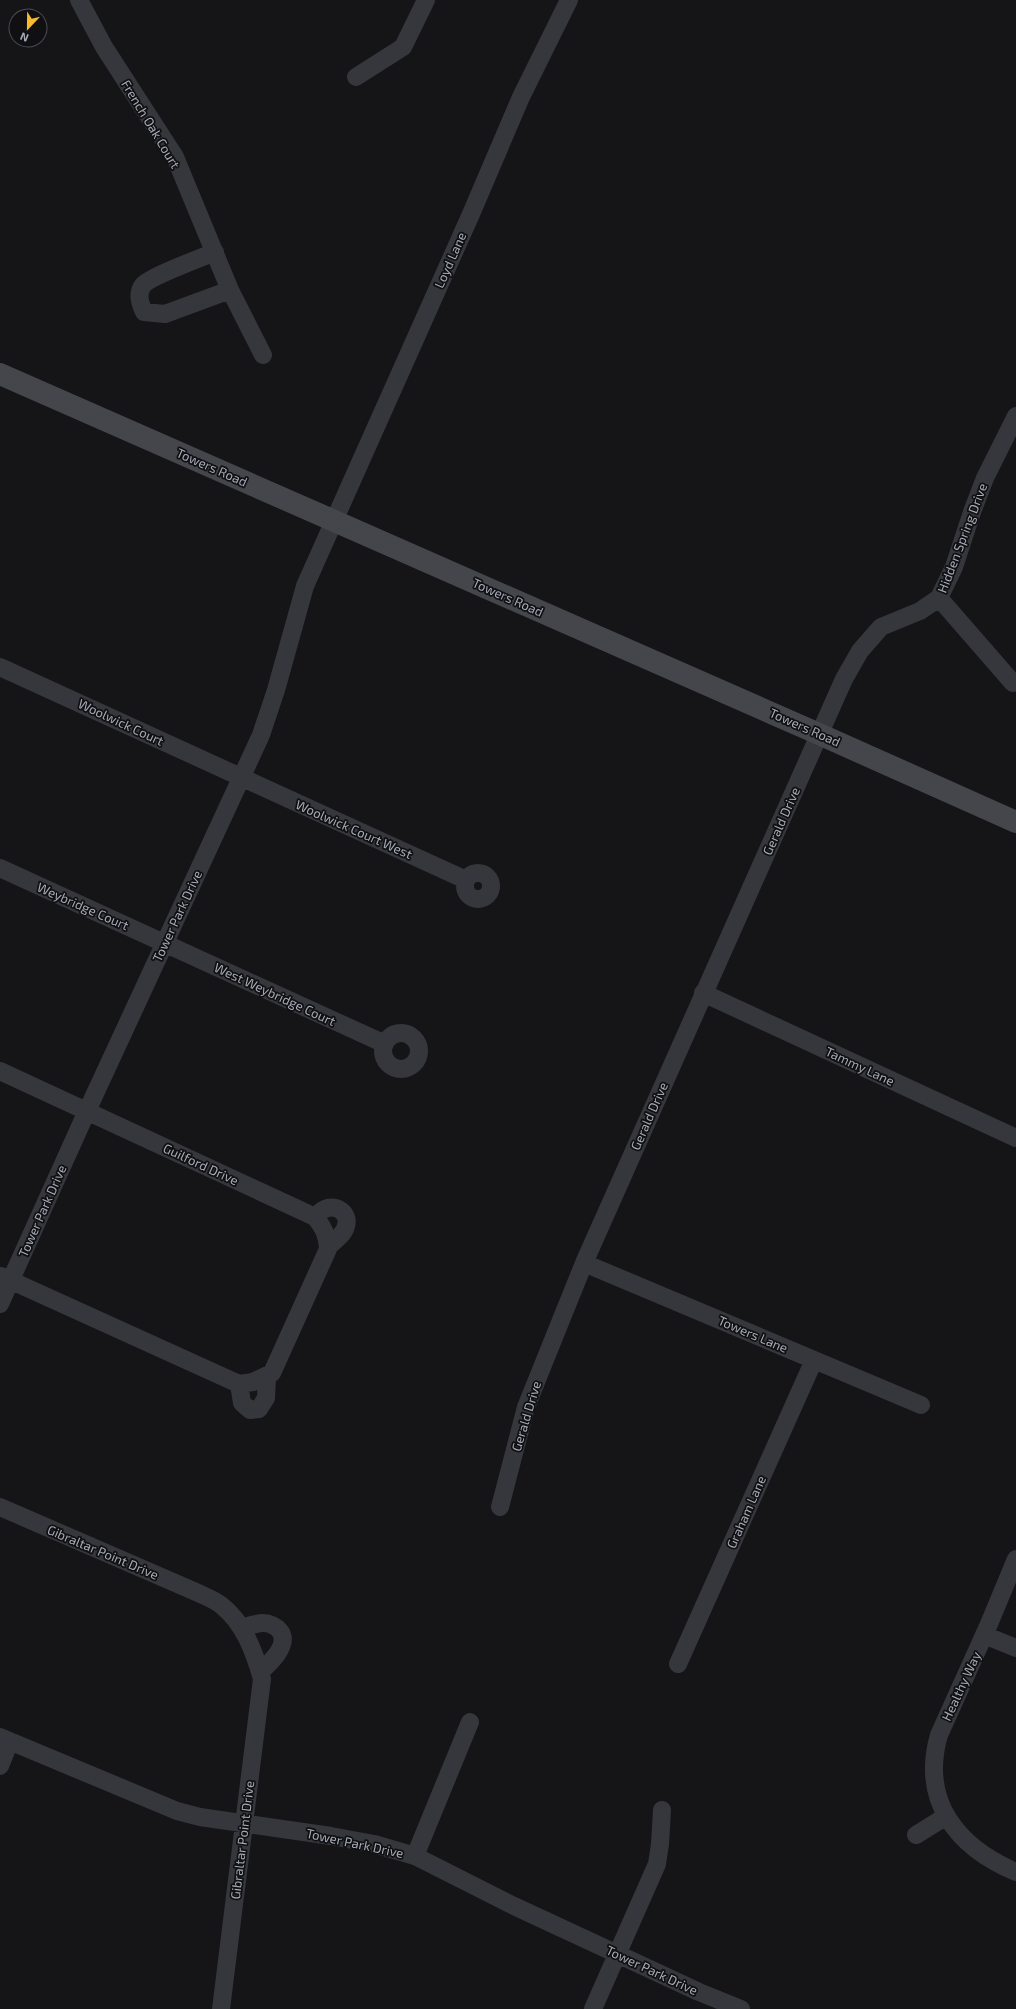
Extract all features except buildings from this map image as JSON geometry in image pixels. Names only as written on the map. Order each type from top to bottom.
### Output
[{"type":"main road","name":"Towers Road","points":[[0,374],[820,734],[1016,822]]},
{"type":"street","name":"French Oak Court","points":[[79,0],[104,48],[175,157],[230,290],[264,355]]},
{"type":"street","points":[[356,77],[403,47],[426,0]]},
{"type":"street","name":"Loyd Lane","points":[[333,520],[468,221],[521,97],[569,0]]},
{"type":"street","points":[[214,252],[170,271],[144,285],[140,293],[139,302],[144,312],[165,314],[230,290]]},
{"type":"street","name":"Hidden Spring Drive","points":[[820,734],[844,679],[860,651],[881,627],[920,611],[939,598],[954,567],[985,478],[1010,444],[1016,416]]},
{"type":"street","name":"Tower Park Drive","points":[[0,1304],[5,1278],[87,1111],[261,735],[276,690],[303,591],[333,520]]},
{"type":"street","points":[[939,598],[1013,683]]},
{"type":"street","name":"Woolwick Court","points":[[0,667],[241,778]]},
{"type":"street","name":"Gerald Drive","points":[[500,1508],[526,1407],[584,1263],[703,993],[820,734]]},
{"type":"street","name":"Woolwick Court West","points":[[241,778],[466,880]]},
{"type":"street","name":"Weybridge Court","points":[[0,868],[165,943]]},
{"type":"street","name":"West Weybridge Court","points":[[165,943],[385,1044]]},
{"type":"street","name":"Tammy Lane","points":[[703,993],[1016,1138]]},
{"type":"street","name":"Guilford Drive","points":[[0,1071],[315,1217]]},
{"type":"street","points":[[5,1278],[239,1384],[253,1382],[267,1377],[272,1373],[328,1247],[328,1238],[323,1227],[315,1217],[325,1209],[337,1208],[342,1211],[346,1217],[346,1226],[341,1235],[328,1247]]},
{"type":"street","name":"Towers Lane","points":[[584,1263],[921,1405]]},
{"type":"street","name":"Graham Lane","points":[[678,1664],[814,1360]]},
{"type":"street","points":[[239,1384],[242,1403],[250,1410],[259,1409],[266,1398],[267,1377]]},
{"type":"street","name":"Gibraltar Point Drive","points":[[0,1507],[196,1592],[220,1604],[242,1628],[254,1653],[262,1679],[245,1824],[220,2009]]},
{"type":"street","name":"Healthy Way","points":[[1016,1559],[984,1635],[938,1734],[934,1752],[933,1772],[945,1817],[968,1844],[985,1857],[1016,1872]]},
{"type":"street","points":[[242,1628],[262,1623],[269,1624],[276,1627],[283,1637],[282,1646],[276,1656],[260,1672]]},
{"type":"street","points":[[984,1635],[1016,1648]]},
{"type":"street","points":[[415,1856],[470,1722]]},
{"type":"street","points":[[0,1766],[5,1739]]},
{"type":"street","name":"Tower Park Drive","points":[[5,1739],[177,1811],[245,1824],[374,1844],[415,1856],[514,1906],[618,1953],[699,1992],[741,2009]]},
{"type":"street","points":[[593,2009],[657,1864],[662,1810]]},
{"type":"street","points":[[916,1835],[945,1817]]}]
